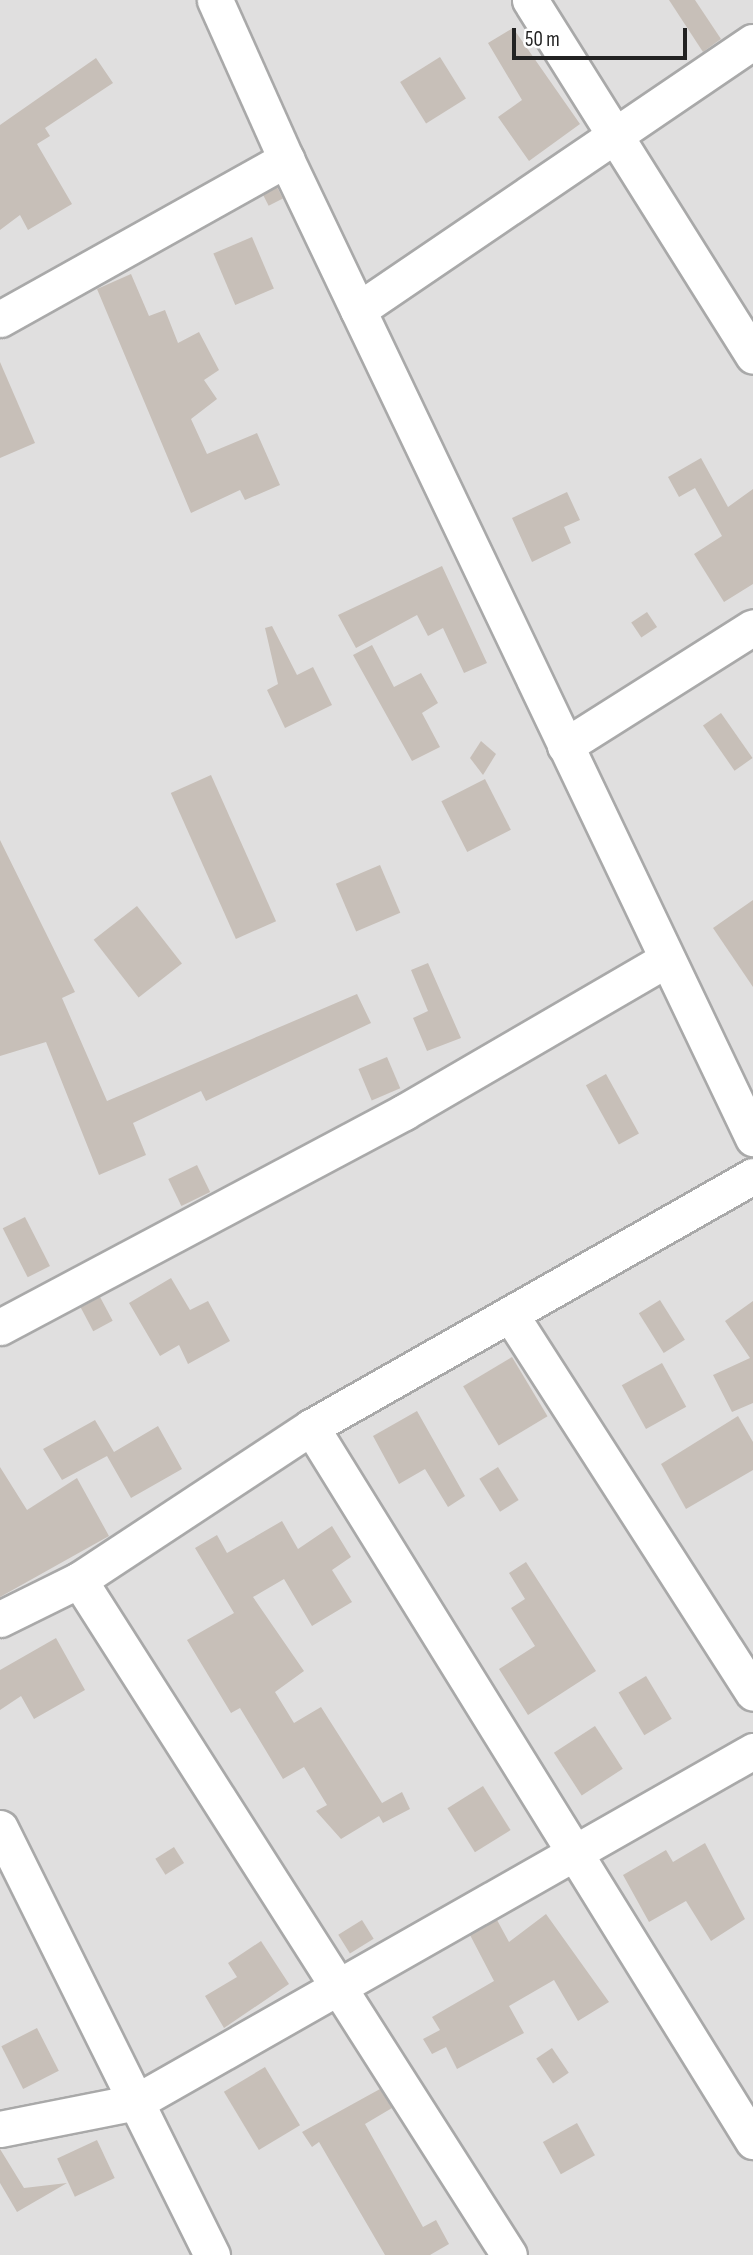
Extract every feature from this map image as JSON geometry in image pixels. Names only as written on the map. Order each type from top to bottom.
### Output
[{"type":"street","points":[[215,0],[286,159],[753,1139]]},
{"type":"street","points":[[530,0],[617,134],[753,356]]},
{"type":"street","points":[[358,310],[753,42]]},
{"type":"street","points":[[0,319],[286,159]]},
{"type":"street","points":[[565,746],[753,627]]},
{"type":"street","points":[[0,1327],[404,1112],[667,959]]},
{"type":"street","points":[[0,1619],[79,1580],[311,1427],[753,1176]]},
{"type":"street","points":[[510,1314],[753,1693]]},
{"type":"street","points":[[311,1427],[753,2141]]},
{"type":"street","points":[[79,1580],[509,2255]]},
{"type":"street","points":[[0,2129],[136,2102],[337,1984],[753,1751]]},
{"type":"street","points":[[0,1828],[212,2255]]},
{"type":"shaded area","points":[[0,0],[753,0],[753,2255],[0,2255]]},
{"type":"building","points":[[669,0],[695,0],[721,39],[703,52]]},
{"type":"building","points":[[513,28],[580,124],[529,161],[498,117],[522,100],[488,43]]},
{"type":"building","points":[[440,57],[466,99],[426,123],[400,82]]},
{"type":"building","points":[[96,58],[113,83],[45,128],[50,136],[37,144],[72,204],[28,230],[20,215],[0,230],[0,125]]},
{"type":"building","points":[[277,187],[283,199],[269,206],[263,194]]},
{"type":"building","points":[[252,237],[274,289],[235,305],[213,253]]},
{"type":"building","points":[[131,274],[149,316],[165,310],[178,343],[199,332],[219,370],[204,380],[217,399],[191,419],[207,454],[257,433],[280,485],[245,500],[240,490],[191,513],[97,289]]},
{"type":"building","points":[[0,362],[35,443],[0,458]]},
{"type":"building","points":[[701,458],[728,507],[753,489],[753,584],[724,602],[694,554],[722,536],[695,488],[679,497],[668,477]]},
{"type":"building","points":[[567,492],[580,520],[564,527],[571,543],[532,562],[512,518]]},
{"type":"building","points":[[442,566],[487,663],[464,673],[443,628],[428,636],[417,615],[356,648],[338,615]]},
{"type":"building","points":[[647,612],[657,627],[641,638],[631,623]]},
{"type":"building","points":[[272,626],[297,675],[313,667],[332,705],[285,728],[267,690],[278,684],[265,628]]},
{"type":"building","points":[[372,645],[394,687],[421,673],[438,703],[422,713],[440,747],[412,761],[353,655]]},
{"type":"building","points":[[721,713],[753,758],[735,771],[703,726]]},
{"type":"building","points":[[481,741],[496,754],[483,775],[470,758]]},
{"type":"building","points":[[211,775],[276,921],[236,939],[171,793]]},
{"type":"building","points":[[485,779],[511,830],[467,852],[441,801]]},
{"type":"building","points":[[0,840],[75,992],[62,998],[107,1101],[357,994],[371,1023],[206,1101],[201,1091],[133,1123],[146,1155],[99,1175],[46,1042],[0,1056]]},
{"type":"building","points":[[380,865],[400,913],[356,932],[336,884]]},
{"type":"building","points":[[753,900],[753,987],[713,928]]},
{"type":"building","points":[[137,906],[182,964],[139,997],[94,940]]},
{"type":"building","points":[[428,963],[461,1038],[427,1051],[413,1018],[428,1011],[411,970]]},
{"type":"building","points":[[387,1057],[400,1088],[372,1100],[358,1069]]},
{"type":"building","points":[[606,1074],[639,1133],[619,1145],[586,1085]]},
{"type":"building","points":[[197,1165],[210,1192],[181,1206],[168,1179]]},
{"type":"building","points":[[25,1217],[50,1266],[28,1277],[3,1228]]},
{"type":"building","points":[[171,1278],[190,1310],[208,1301],[230,1341],[188,1364],[179,1345],[160,1356],[129,1303]]},
{"type":"building","points":[[100,1297],[113,1321],[93,1331],[81,1307]]},
{"type":"building","points":[[660,1300],[685,1340],[664,1353],[639,1313]]},
{"type":"building","points":[[753,1301],[753,1403],[732,1412],[713,1375],[750,1358],[725,1321]]},
{"type":"building","points":[[512,1357],[548,1416],[499,1446],[463,1386]]},
{"type":"building","points":[[662,1363],[686,1407],[646,1429],[622,1385]]},
{"type":"building","points":[[417,1411],[465,1496],[448,1507],[425,1469],[399,1484],[373,1436]]},
{"type":"building","points":[[738,1416],[753,1442],[753,1470],[686,1509],[661,1464]]},
{"type":"building","points":[[95,1420],[114,1452],[158,1426],[182,1469],[131,1498],[107,1456],[62,1480],[43,1449]]},
{"type":"building","points":[[0,1467],[27,1510],[77,1478],[109,1536],[0,1597]]},
{"type":"building","points":[[498,1467],[519,1500],[500,1512],[479,1479]]},
{"type":"building","points":[[282,1521],[298,1549],[332,1526],[351,1557],[332,1570],[352,1602],[312,1626],[284,1579],[253,1597],[304,1671],[275,1692],[294,1723],[321,1707],[382,1803],[402,1792],[410,1809],[383,1823],[379,1816],[341,1839],[316,1811],[327,1805],[304,1767],[283,1779],[240,1708],[231,1713],[187,1640],[234,1613],[195,1548],[217,1535],[227,1553]]},
{"type":"building","points":[[526,1562],[596,1671],[528,1715],[499,1669],[535,1646],[511,1608],[525,1599],[509,1573]]},
{"type":"building","points":[[56,1638],[85,1690],[34,1719],[21,1696],[0,1710],[0,1670]]},
{"type":"building","points":[[646,1676],[672,1719],[644,1735],[619,1692]]},
{"type":"building","points":[[595,1726],[623,1769],[582,1795],[554,1753]]},
{"type":"building","points":[[483,1786],[511,1830],[475,1852],[447,1808]]},
{"type":"building","points":[[705,1843],[745,1919],[711,1941],[686,1901],[649,1922],[623,1875],[666,1850],[673,1862]]},
{"type":"building","points":[[174,1847],[184,1863],[165,1875],[155,1859]]},
{"type":"building","points":[[546,1914],[609,2002],[578,2021],[554,1980],[509,2006],[524,2033],[457,2069],[446,2047],[432,2054],[423,2039],[440,2030],[432,2017],[494,1981],[470,1935],[497,1920],[509,1942]]},
{"type":"building","points":[[362,1920],[374,1939],[350,1953],[338,1935]]},
{"type":"building","points":[[261,1941],[289,1984],[224,2028],[205,1996],[237,1977],[228,1963]]},
{"type":"building","points":[[37,2028],[59,2071],[23,2089],[1,2046]]},
{"type":"building","points":[[552,2048],[569,2073],[553,2083],[536,2059]]},
{"type":"building","points":[[265,2067],[300,2125],[259,2150],[224,2092]]},
{"type":"building","points":[[380,2089],[392,2108],[365,2124],[423,2227],[436,2220],[449,2244],[430,2255],[385,2255],[319,2142],[312,2147],[302,2132]]},
{"type":"building","points":[[577,2123],[595,2155],[561,2174],[543,2142]]},
{"type":"building","points":[[97,2140],[115,2178],[75,2197],[57,2159]]},
{"type":"building","points":[[0,2149],[24,2188],[67,2183],[17,2212],[0,2183]]}]
